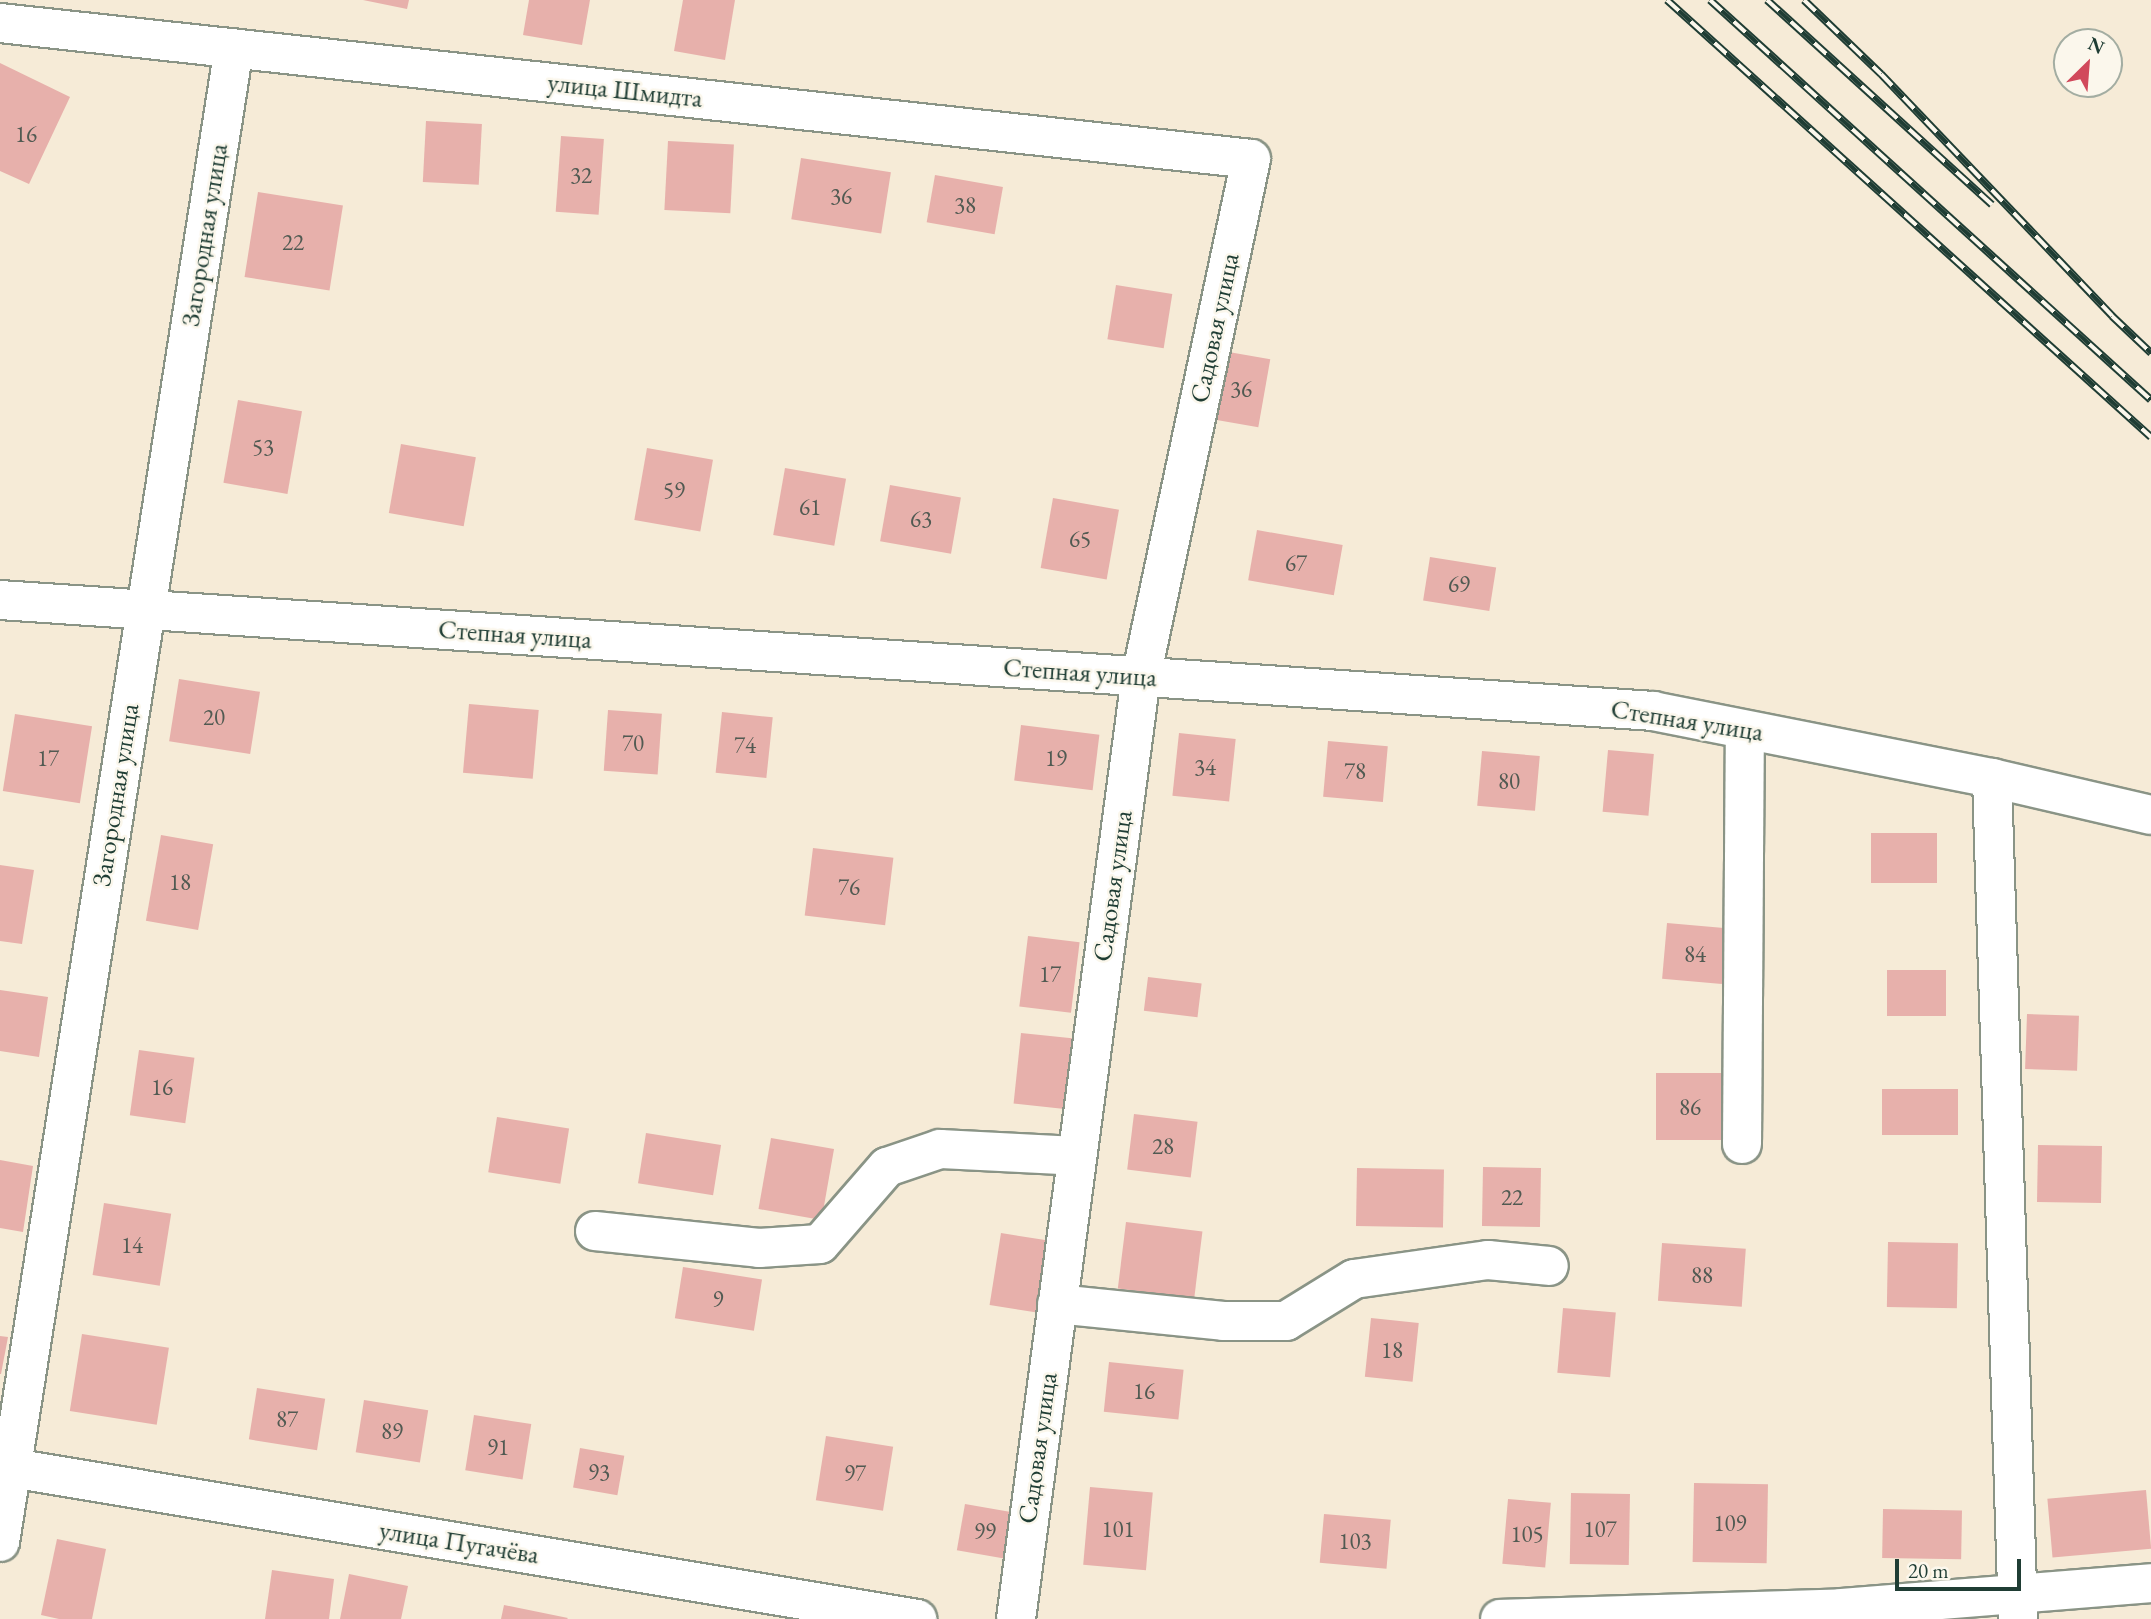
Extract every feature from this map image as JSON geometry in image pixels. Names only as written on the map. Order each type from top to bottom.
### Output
[{"type":"street","name":"улица Шмидта","points":[[0,23],[1251,159]]},
{"type":"street","name":"Загородная улица","points":[[0,1542],[6,1467],[234,48]]},
{"type":"street","name":"Садовая улица","points":[[1016,1619],[1141,677],[1251,159]]},
{"type":"street","name":"Степная улица","points":[[0,600],[1653,711],[1992,778],[2151,815]]},
{"type":"street","points":[[1742,1144],[1745,730]]},
{"type":"street","points":[[1992,778],[2017,1606]]},
{"type":"street","points":[[595,1231],[759,1248],[820,1244],[887,1167],[940,1149],[1077,1156]]},
{"type":"street","points":[[1058,1304],[1223,1321],[1286,1321],[1354,1279],[1488,1260],[1549,1266]]},
{"type":"street","name":"улица Пугачёва","points":[[6,1467],[917,1619]]},
{"type":"street","points":[[1500,1619],[1842,1608],[2017,1606],[2151,1583]]},
{"type":"building","points":[[363,0],[409,0],[407,9]]},
{"type":"building","points":[[529,0],[590,0],[582,45],[523,35]]},
{"type":"building","points":[[683,0],[735,0],[725,60],[674,51]]},
{"type":"building","points":[[0,63],[70,97],[29,184],[0,171]]},
{"type":"building","points":[[426,121],[482,124],[479,185],[423,182]]},
{"type":"building","points":[[561,136],[604,139],[599,215],[556,212]]},
{"type":"building","points":[[668,141],[734,144],[730,213],[664,210]]},
{"type":"building","points":[[801,158],[891,172],[881,233],[791,219]]},
{"type":"building","points":[[935,175],[1003,187],[995,234],[927,222]]},
{"type":"building","points":[[258,192],[343,205],[329,290],[245,277]]},
{"type":"building","points":[[1116,285],[1172,294],[1164,348],[1107,339]]},
{"type":"building","points":[[1223,351],[1270,359],[1258,427],[1211,419]]},
{"type":"building","points":[[238,400],[302,411],[287,494],[223,483]]},
{"type":"building","points":[[401,444],[476,457],[464,526],[389,513]]},
{"type":"building","points":[[647,448],[713,460],[700,532],[634,520]]},
{"type":"building","points":[[785,468],[846,479],[834,546],[773,535]]},
{"type":"building","points":[[890,485],[961,498],[951,554],[880,541]]},
{"type":"building","points":[[1053,498],[1119,510],[1107,580],[1041,568]]},
{"type":"building","points":[[1257,530],[1343,545],[1334,595],[1248,580]]},
{"type":"building","points":[[1430,557],[1496,567],[1489,611],[1423,600]]},
{"type":"building","points":[[179,679],[260,692],[250,754],[169,741]]},
{"type":"building","points":[[469,704],[539,710],[533,779],[463,773]]},
{"type":"building","points":[[608,710],[662,714],[658,775],[604,771]]},
{"type":"building","points":[[722,712],[773,717],[766,778],[716,773]]},
{"type":"building","points":[[15,714],[92,726],[80,803],[3,791]]},
{"type":"building","points":[[1021,725],[1099,735],[1093,790],[1014,781]]},
{"type":"building","points":[[1179,733],[1236,739],[1229,802],[1172,796]]},
{"type":"building","points":[[1328,741],[1388,746],[1383,802],[1323,797]]},
{"type":"building","points":[[1608,750],[1654,754],[1648,816],[1603,812]]},
{"type":"building","points":[[1482,751],[1540,756],[1535,811],[1477,806]]},
{"type":"building","points":[[1871,833],[1937,833],[1937,883],[1871,883]]},
{"type":"building","points":[[161,835],[213,844],[198,930],[146,921]]},
{"type":"building","points":[[813,848],[893,858],[885,925],[805,915]]},
{"type":"building","points":[[0,865],[34,870],[22,944],[0,941]]},
{"type":"building","points":[[1667,923],[1727,928],[1722,984],[1662,979]]},
{"type":"building","points":[[1028,936],[1080,942],[1071,1013],[1019,1006]]},
{"type":"building","points":[[1887,970],[1946,970],[1946,1016],[1887,1016]]},
{"type":"building","points":[[1148,977],[1202,984],[1197,1017],[1144,1011]]},
{"type":"building","points":[[0,990],[48,997],[39,1057],[0,1051]]},
{"type":"building","points":[[2027,1014],[2079,1016],[2077,1071],[2025,1069]]},
{"type":"building","points":[[1021,1033],[1077,1039],[1069,1109],[1014,1104]]},
{"type":"building","points":[[139,1050],[194,1058],[185,1123],[130,1115]]},
{"type":"building","points":[[1656,1073],[1723,1073],[1723,1140],[1656,1140]]},
{"type":"building","points":[[1882,1089],[1958,1089],[1958,1135],[1882,1135]]},
{"type":"building","points":[[1134,1114],[1198,1122],[1191,1177],[1127,1170]]},
{"type":"building","points":[[497,1117],[569,1128],[560,1184],[488,1172]]},
{"type":"building","points":[[646,1133],[721,1145],[713,1195],[638,1183]]},
{"type":"building","points":[[771,1138],[834,1149],[822,1220],[758,1209]]},
{"type":"building","points":[[2038,1145],[2102,1146],[2101,1203],[2037,1202]]},
{"type":"building","points":[[0,1160],[33,1166],[23,1232],[0,1228]]},
{"type":"building","points":[[1483,1167],[1541,1168],[1540,1227],[1482,1226]]},
{"type":"building","points":[[1357,1168],[1444,1170],[1443,1228],[1356,1226]]},
{"type":"building","points":[[104,1203],[171,1214],[160,1286],[93,1275]]},
{"type":"building","points":[[1126,1222],[1202,1231],[1194,1298],[1118,1289]]},
{"type":"building","points":[[1001,1233],[1056,1242],[1045,1314],[990,1305]]},
{"type":"building","points":[[1888,1242],[1958,1243],[1957,1308],[1887,1307]]},
{"type":"building","points":[[1662,1243],[1746,1249],[1742,1307],[1658,1301]]},
{"type":"building","points":[[683,1267],[762,1280],[754,1331],[675,1318]]},
{"type":"building","points":[[1563,1308],[1616,1313],[1610,1377],[1557,1373]]},
{"type":"building","points":[[1371,1318],[1419,1323],[1413,1382],[1365,1377]]},
{"type":"building","points":[[82,1334],[169,1348],[157,1425],[70,1411]]},
{"type":"building","points":[[0,1336],[8,1337],[1,1374],[0,1374]]},
{"type":"building","points":[[1109,1362],[1184,1370],[1178,1420],[1104,1412]]},
{"type":"building","points":[[257,1388],[325,1399],[317,1450],[249,1439]]},
{"type":"building","points":[[364,1400],[428,1410],[420,1463],[356,1452]]},
{"type":"building","points":[[474,1415],[531,1424],[523,1479],[465,1470]]},
{"type":"building","points":[[826,1436],[893,1447],[883,1511],[816,1500]]},
{"type":"building","points":[[580,1448],[624,1456],[617,1495],[573,1487]]},
{"type":"building","points":[[1694,1483],[1768,1484],[1767,1563],[1693,1562]]},
{"type":"building","points":[[1090,1487],[1153,1492],[1146,1570],[1083,1565]]},
{"type":"building","points":[[2146,1490],[2151,1549],[2053,1557],[2047,1499]]},
{"type":"building","points":[[1571,1493],[1630,1494],[1629,1565],[1570,1564]]},
{"type":"building","points":[[1508,1499],[1551,1503],[1545,1568],[1502,1564]]},
{"type":"building","points":[[965,1504],[1012,1512],[1004,1559],[957,1550]]},
{"type":"building","points":[[1883,1509],[1962,1510],[1961,1559],[1882,1558]]},
{"type":"building","points":[[1324,1514],[1391,1520],[1386,1569],[1320,1563]]},
{"type":"building","points":[[57,1539],[106,1549],[92,1619],[59,1619],[41,1615]]},
{"type":"building","points":[[272,1570],[334,1579],[329,1619],[265,1619]]},
{"type":"building","points":[[349,1574],[408,1586],[401,1619],[340,1619]]},
{"type":"building","points":[[504,1605],[568,1618],[501,1619]]},
{"type":"railway","points":[[1667,0],[2151,437]]},
{"type":"railway","points":[[1710,0],[2151,400]]},
{"type":"railway","points":[[1767,0],[1992,205]]},
{"type":"railway","points":[[1804,0],[1881,74],[2112,316],[2151,353]]}]
